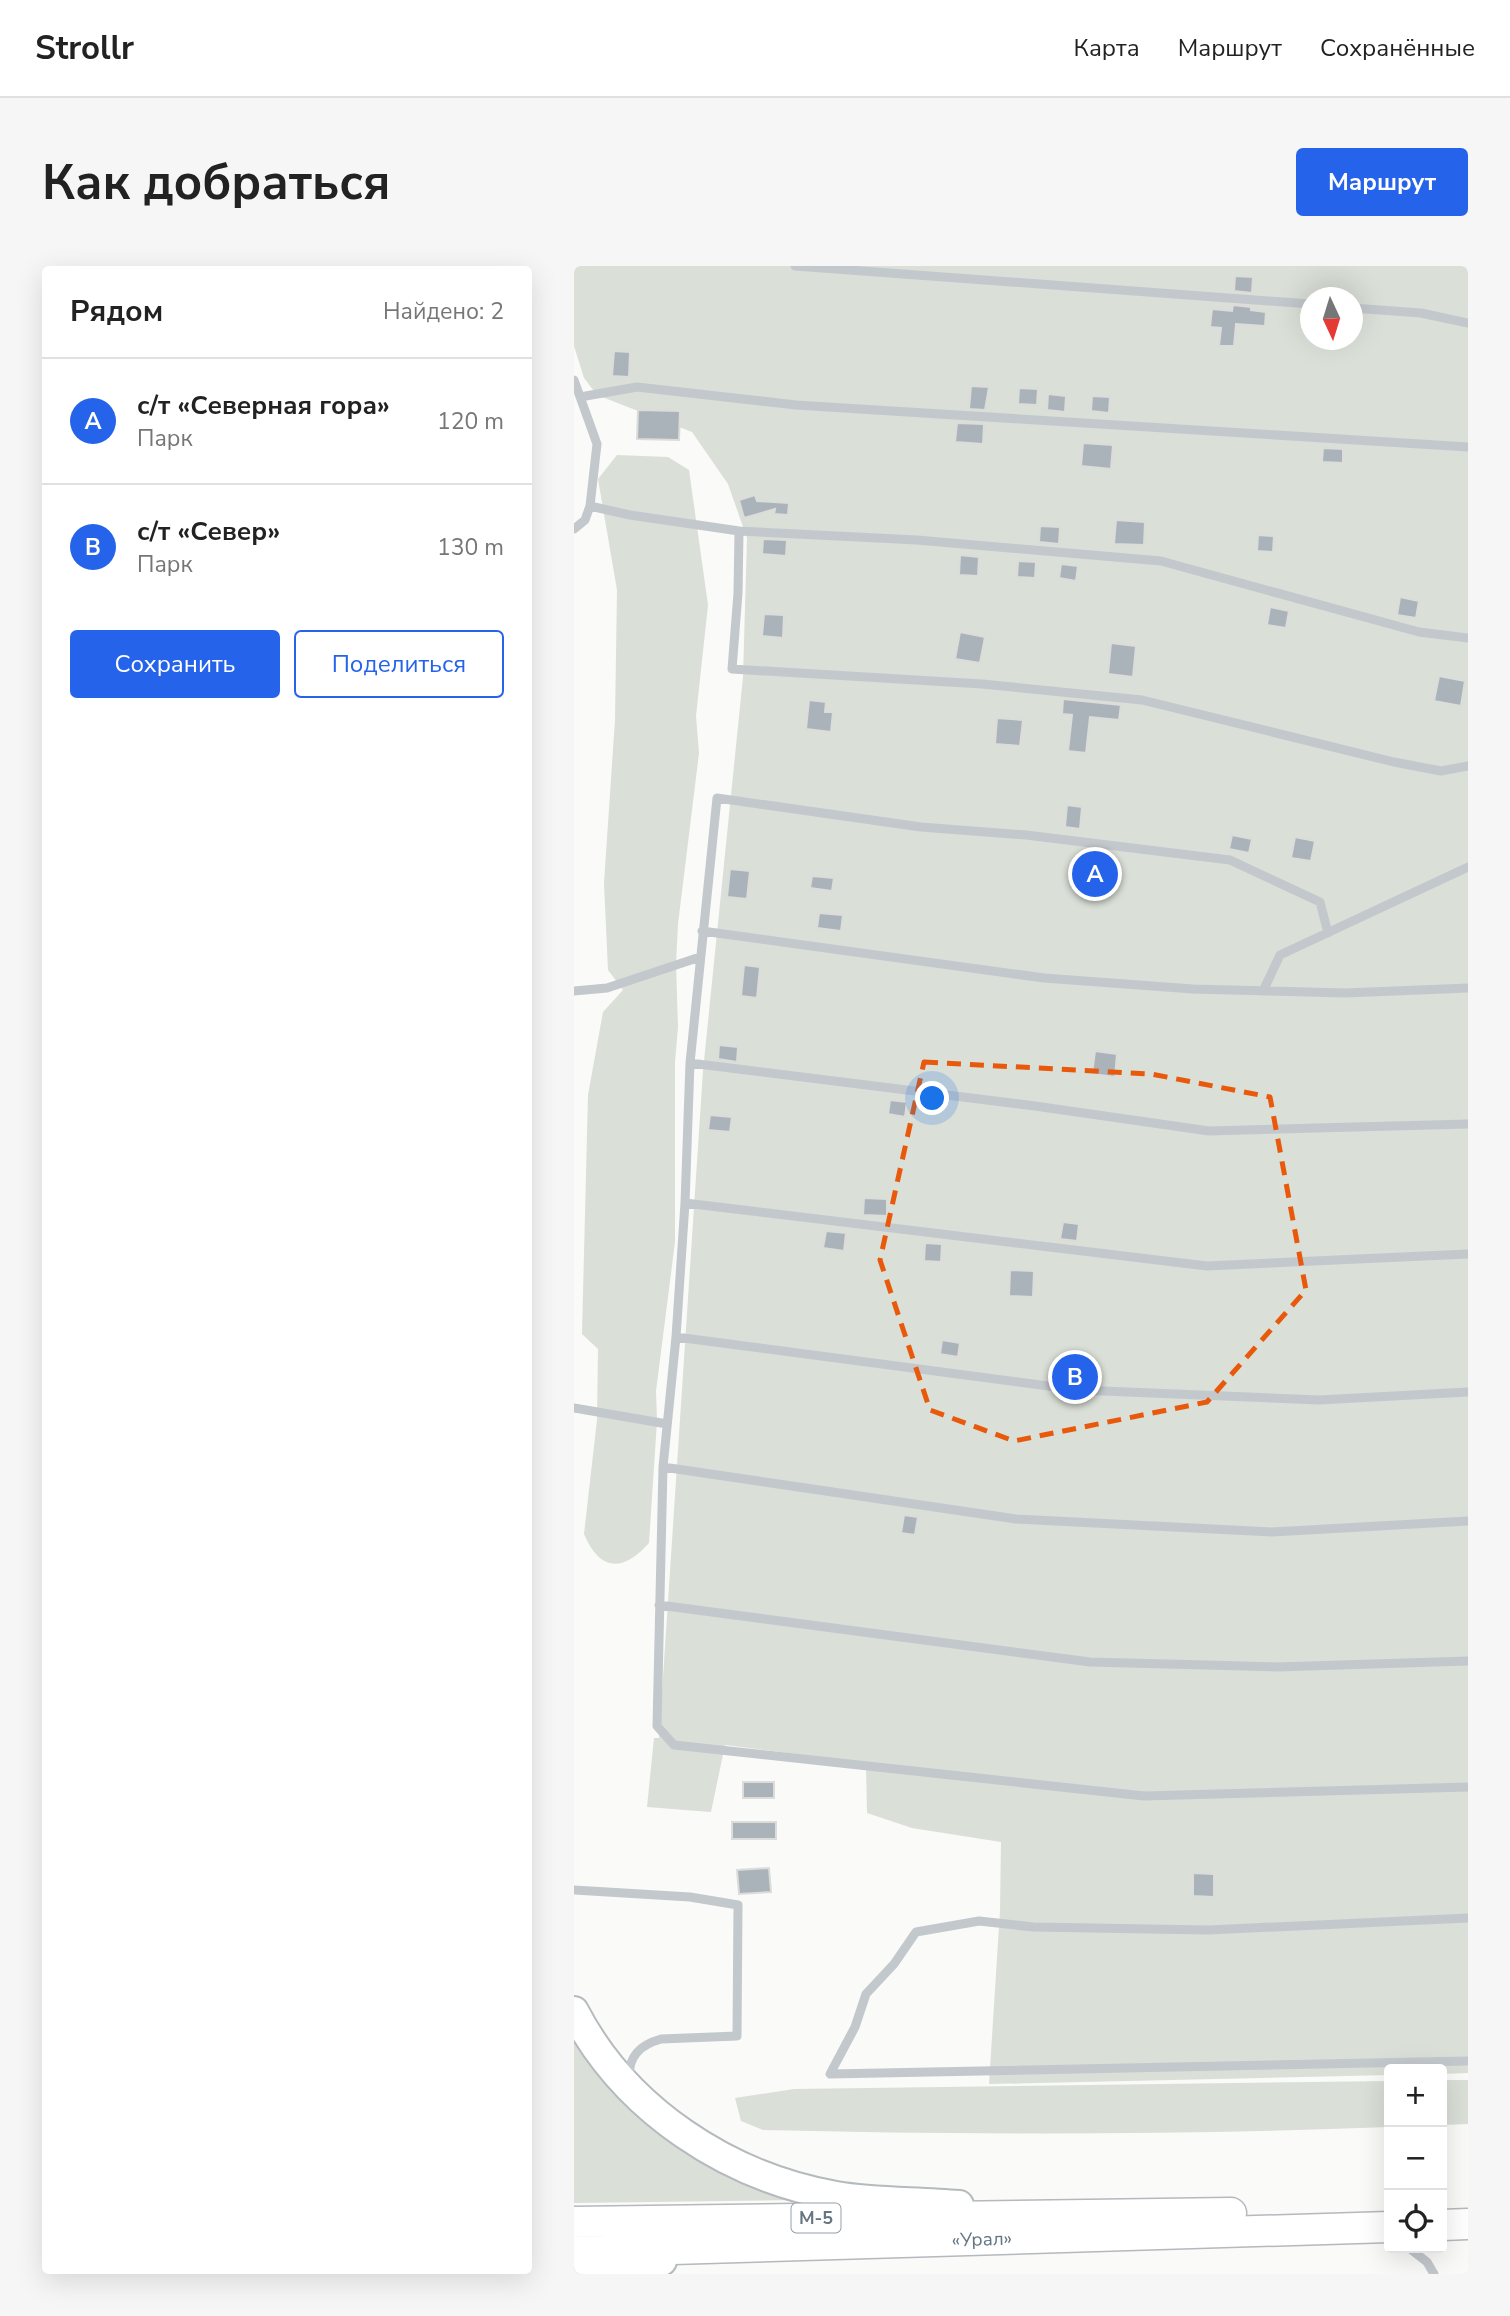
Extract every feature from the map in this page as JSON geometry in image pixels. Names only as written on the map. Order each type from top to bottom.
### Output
[{"type":"highway","points":[[1447,2208],[1468,2208]]},
{"type":"highway","name":"«Урал»","points":[[574,2222],[1384,2210]]},
{"type":"highway","points":[[1447,2225],[1468,2224]]},
{"type":"highway","name":"«Урал»","points":[[574,2252],[1384,2227]]},
{"type":"main road","points":[[574,2011],[595,2046],[651,2108],[697,2143],[763,2176],[800,2188],[868,2200],[1059,2215]]},
{"type":"main road","points":[[574,2268],[608,2267],[780,2246]]},
{"type":"main road","points":[[608,2267],[652,2274]]},
{"type":"lane","points":[[795,266],[1300,303]]},
{"type":"lane","points":[[1363,309],[1421,313],[1468,323]]},
{"type":"lane","points":[[574,380],[597,444],[590,506],[585,520],[574,529]]},
{"type":"lane","points":[[580,397],[637,387],[796,405],[1468,447]]},
{"type":"lane","points":[[590,506],[630,515],[739,531],[918,540],[1161,561],[1419,632],[1468,638]]},
{"type":"lane","points":[[739,531],[738,593],[732,669],[982,684],[1142,700],[1394,762],[1440,771],[1468,766]]},
{"type":"lane","points":[[1328,933],[1320,902],[1230,860],[1026,835],[921,828],[717,798],[690,1063],[685,1203],[676,1337],[663,1467],[657,1727],[674,1745],[1144,1796],[1468,1787]]},
{"type":"lane","points":[[1263,991],[1280,955],[1468,867]]},
{"type":"lane","points":[[702,931],[1044,978],[1193,989],[1345,993],[1468,988]]},
{"type":"lane","points":[[574,990],[607,988],[700,957]]},
{"type":"lane","points":[[690,1063],[1035,1106],[1209,1131],[1468,1124]]},
{"type":"lane","points":[[685,1203],[1207,1266],[1468,1254]]},
{"type":"lane","points":[[676,1337],[1079,1390],[1319,1400],[1468,1392]]},
{"type":"lane","points":[[574,1408],[667,1424]]},
{"type":"lane","points":[[663,1467],[1016,1519],[1272,1532],[1468,1521]]},
{"type":"lane","points":[[659,1605],[1090,1662],[1277,1667],[1468,1661]]},
{"type":"lane","points":[[574,1890],[690,1897],[738,1905],[737,2036],[651,2042],[642,2047],[630,2063],[630,2086]]},
{"type":"lane","points":[[1468,1918],[1209,1930],[1033,1927],[979,1921],[916,1932],[894,1964],[866,1994],[855,2027],[830,2074],[1468,2061]]},
{"type":"lane","points":[[1266,2232],[1357,2238]]},
{"type":"lane","points":[[1415,2253],[1427,2262],[1434,2274]]},
{"type":"highlighted area","points":[[924,1062],[1151,1074],[1270,1097],[1306,1290],[1207,1402],[1014,1441],[930,1410],[880,1260]]},
{"type":"shaded area","points":[[574,266],[1468,266],[1468,2073],[1447,2074],[1447,2064],[1384,2064],[1384,2075],[989,2084],[1000,1911],[1001,1842],[912,1828],[867,1813],[866,1763],[725,1745],[711,1812],[647,1807],[654,1738],[659,1738],[703,1071],[743,677],[747,538],[728,484],[692,432],[597,395],[584,378],[574,346]]},
{"type":"shaded area","points":[[617,455],[668,457],[689,470],[708,605],[696,716],[699,753],[678,924],[675,1242],[656,1391],[657,1421],[649,1543],[630,1559],[613,1564],[597,1556],[584,1534],[597,1420],[598,1349],[582,1334],[588,1095],[603,1012],[623,990],[608,970],[604,883],[615,720],[617,590],[598,479]]},
{"type":"shaded area","points":[[574,2028],[597,2062],[796,2200],[574,2203]]},
{"type":"shaded area","points":[[1447,2080],[1468,2080],[1468,2124],[1447,2125]]},
{"type":"shaded area","points":[[1384,2081],[1384,2127],[1232,2132],[920,2133],[763,2130],[741,2121],[735,2098],[794,2089]]},
{"type":"building","points":[[1235,276],[1253,277],[1252,293],[1234,291]]},
{"type":"building","points":[[1233,305],[1266,312],[1265,326],[1236,324],[1234,346],[1219,346],[1221,328],[1210,327],[1212,309],[1232,311]]},
{"type":"building","points":[[614,351],[630,352],[629,377],[612,376]]},
{"type":"building","points":[[971,386],[989,387],[985,410],[969,409]]},
{"type":"building","points":[[1019,388],[1038,389],[1037,405],[1018,404]]},
{"type":"building","points":[[1048,394],[1066,396],[1065,412],[1047,410]]},
{"type":"building","points":[[1092,396],[1110,397],[1109,413],[1091,411]]},
{"type":"building","points":[[638,410],[680,411],[679,440],[637,439]]},
{"type":"building","points":[[957,423],[984,424],[983,444],[955,442]]},
{"type":"building","points":[[1083,443],[1113,445],[1111,469],[1081,466]]},
{"type":"building","points":[[1323,448],[1343,449],[1343,463],[1322,462]]},
{"type":"building","points":[[755,495],[757,501],[789,503],[788,515],[774,514],[775,509],[744,518],[739,500]]},
{"type":"building","points":[[1116,520],[1145,522],[1144,545],[1114,544]]},
{"type":"building","points":[[1040,526],[1060,527],[1059,544],[1039,542]]},
{"type":"building","points":[[1258,535],[1274,536],[1273,552],[1257,551]]},
{"type":"building","points":[[763,539],[787,540],[786,556],[762,554]]},
{"type":"building","points":[[960,555],[979,557],[978,576],[959,575]]},
{"type":"building","points":[[1018,561],[1036,562],[1035,578],[1017,577]]},
{"type":"building","points":[[1061,564],[1078,566],[1076,581],[1059,578]]},
{"type":"building","points":[[1400,597],[1419,601],[1416,618],[1397,615]]},
{"type":"building","points":[[1270,607],[1289,611],[1286,628],[1267,625]]},
{"type":"building","points":[[764,614],[784,615],[783,638],[762,636]]},
{"type":"building","points":[[960,632],[985,637],[980,663],[955,659]]},
{"type":"building","points":[[1111,643],[1136,646],[1133,677],[1108,674]]},
{"type":"building","points":[[1439,676],[1465,681],[1461,706],[1434,701]]},
{"type":"building","points":[[1063,699],[1121,705],[1119,720],[1090,717],[1086,753],[1068,751],[1072,715],[1062,714]]},
{"type":"building","points":[[809,700],[826,702],[825,712],[833,712],[831,732],[806,729]]},
{"type":"building","points":[[997,718],[1023,720],[1020,746],[995,744]]},
{"type":"building","points":[[1067,805],[1082,807],[1080,829],[1065,827]]},
{"type":"building","points":[[1232,835],[1252,839],[1249,853],[1229,849]]},
{"type":"building","points":[[1295,837],[1315,841],[1311,861],[1291,858]]},
{"type":"building","points":[[730,869],[750,871],[747,899],[727,897]]},
{"type":"building","points":[[812,876],[834,878],[832,891],[810,888]]},
{"type":"building","points":[[819,913],[843,915],[841,931],[817,928]]},
{"type":"building","points":[[744,965],[760,967],[757,998],[741,996]]},
{"type":"building","points":[[719,1045],[738,1047],[737,1062],[718,1059]]},
{"type":"building","points":[[1095,1051],[1117,1054],[1115,1077],[1092,1074]]},
{"type":"building","points":[[890,1100],[907,1102],[905,1117],[888,1114]]},
{"type":"building","points":[[710,1115],[732,1117],[730,1132],[708,1130]]},
{"type":"building","points":[[864,1198],[887,1199],[887,1216],[863,1215]]},
{"type":"building","points":[[1063,1222],[1079,1224],[1077,1241],[1060,1239]]},
{"type":"building","points":[[826,1231],[846,1233],[844,1251],[823,1248]]},
{"type":"building","points":[[925,1243],[942,1244],[941,1262],[924,1261]]},
{"type":"building","points":[[1010,1270],[1034,1271],[1033,1297],[1009,1296]]},
{"type":"building","points":[[942,1340],[960,1343],[958,1357],[940,1354]]},
{"type":"building","points":[[904,1515],[918,1517],[915,1535],[901,1533]]},
{"type":"building","points":[[743,1782],[774,1782],[774,1798],[743,1798]]},
{"type":"building","points":[[732,1822],[776,1822],[776,1839],[732,1839]]},
{"type":"building","points":[[769,1868],[771,1892],[739,1894],[737,1870]]},
{"type":"building","points":[[1193,1873],[1214,1874],[1214,1897],[1193,1896]]},
{"type":"place","name":"с/т «Северная гора»","points":[[1095,874]]},
{"type":"place","name":"с/т «Север»","points":[[1075,1377]]}]
